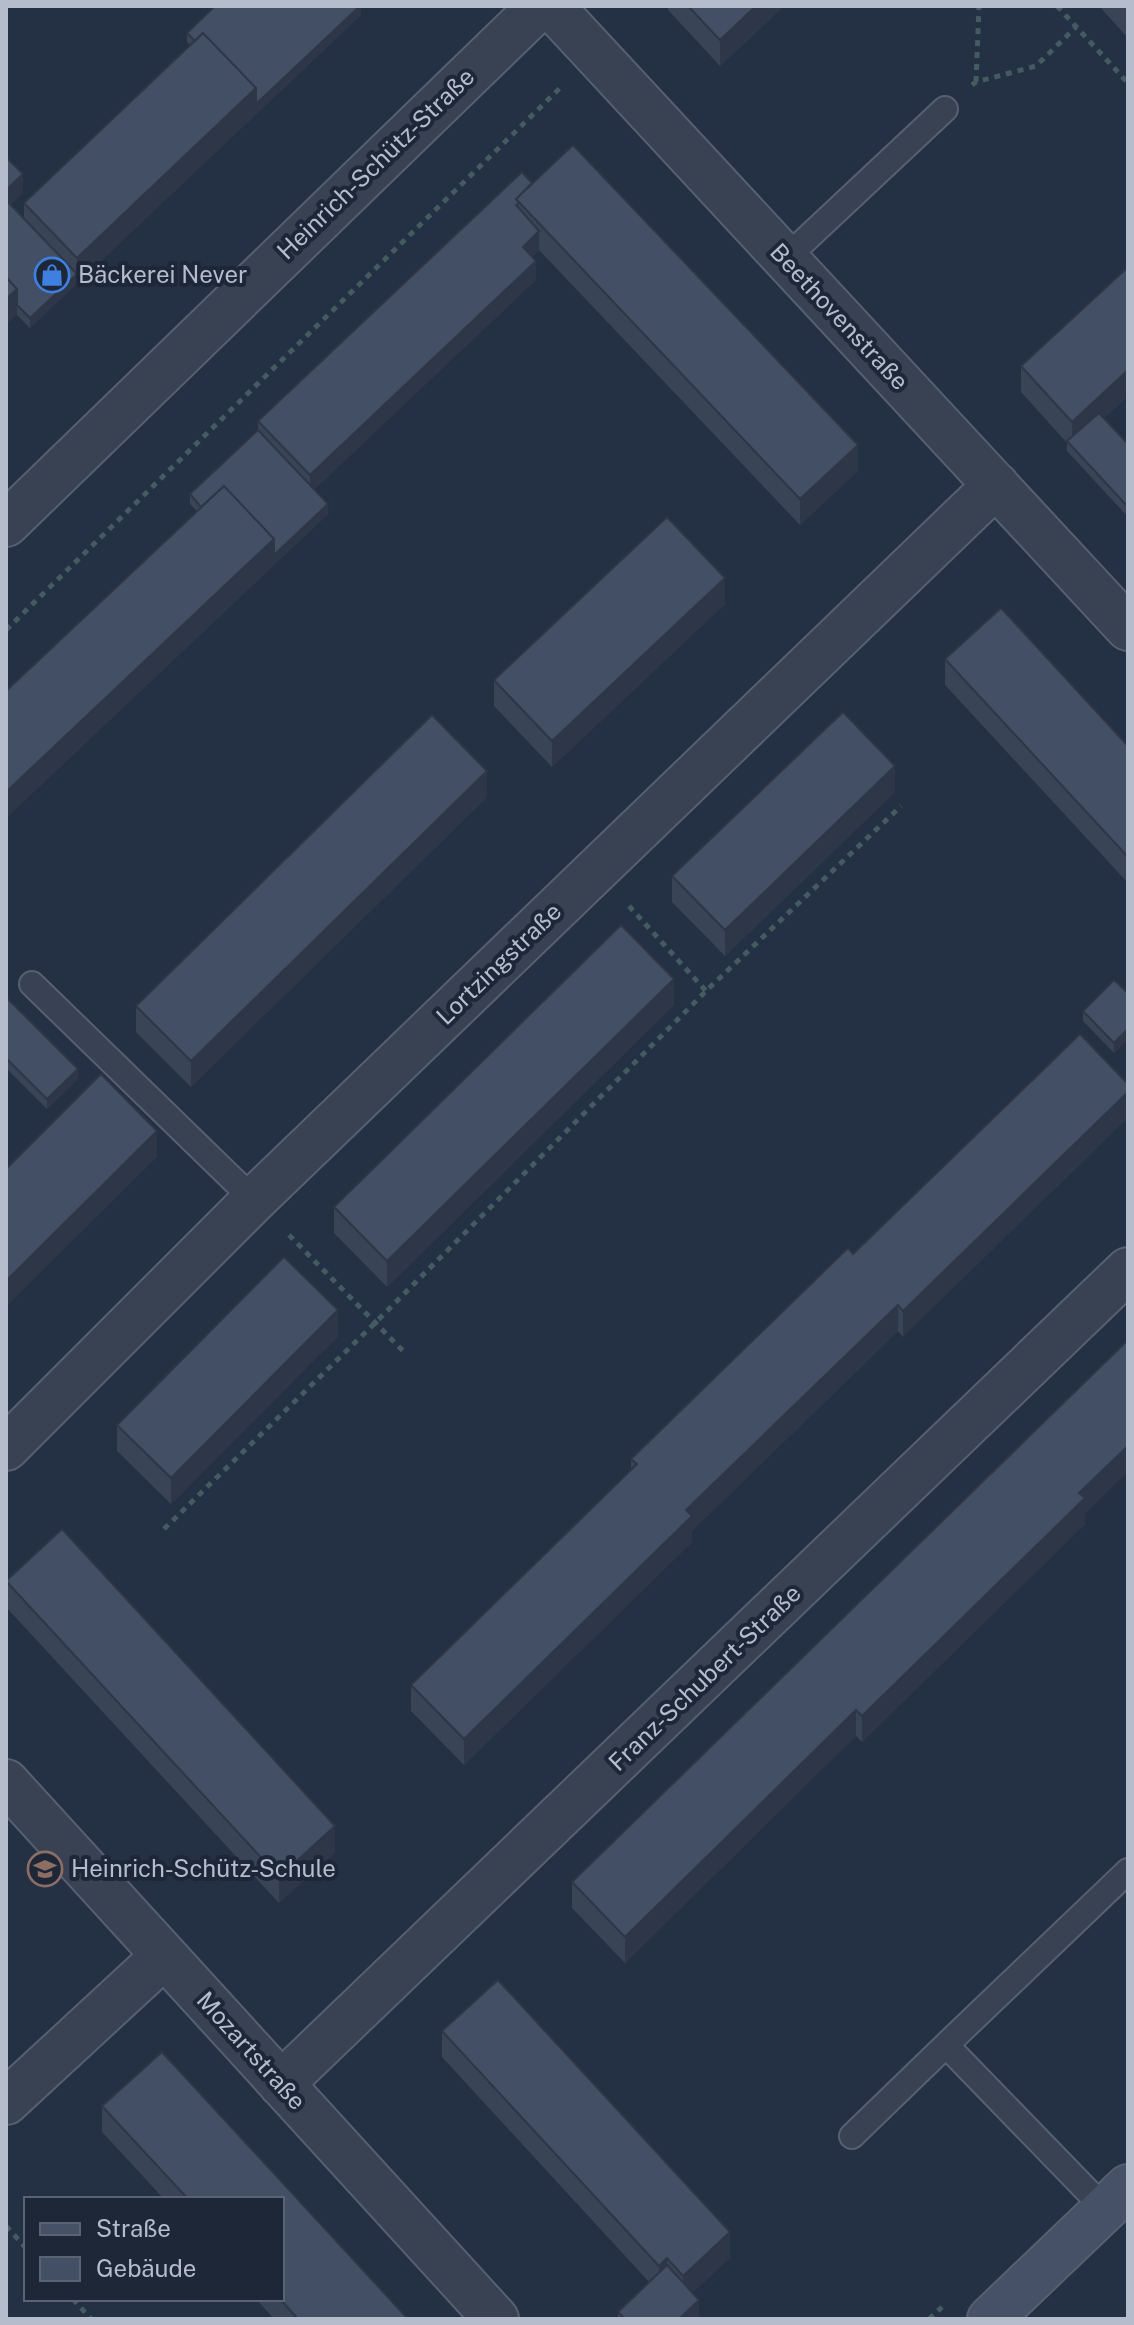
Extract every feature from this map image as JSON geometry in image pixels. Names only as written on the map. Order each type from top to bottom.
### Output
[{"type":"street","name":"Heinrich-Schütz-Straße","points":[[6,524],[540,6]]},
{"type":"street","name":"Beethovenstraße","points":[[551,6],[1128,628]]},
{"type":"street","name":"Lortzingstraße","points":[[6,1448],[254,1200],[996,485]]},
{"type":"street","name":"Franz-Schubert-Straße","points":[[281,2084],[1128,1270]]},
{"type":"street","name":"Mozartstraße","points":[[6,1782],[496,2319]]},
{"type":"street","points":[[6,2102],[164,1956]]},
{"type":"street","points":[[990,2319],[1116,2198]]},
{"type":"lane","points":[[785,259],[945,109]]},
{"type":"lane","points":[[32,984],[254,1200]]},
{"type":"lane","points":[[852,2136],[1128,1871]]},
{"type":"lane","points":[[946,2045],[1116,2198]]},
{"type":"path","points":[[976,82],[979,6]]},
{"type":"path","points":[[1057,6],[1128,83]]},
{"type":"path","points":[[945,109],[976,82],[1036,66],[1076,27]]},
{"type":"path","points":[[6,630],[568,80]]},
{"type":"path","points":[[164,1529],[375,1323],[706,991],[901,806]]},
{"type":"path","points":[[596,870],[706,991]]},
{"type":"path","points":[[254,1200],[406,1354]]},
{"type":"path","points":[[6,2226],[24,2246]]},
{"type":"path","points":[[75,2301],[91,2319]]},
{"type":"building","points":[[215,6],[360,6],[256,104],[256,88],[203,33],[195,41],[187,33]]},
{"type":"building","points":[[688,6],[756,6],[720,40]]},
{"type":"building","points":[[203,33],[256,88],[77,258],[24,203]]},
{"type":"building","points":[[573,145],[858,445],[800,499],[516,199]]},
{"type":"building","points":[[6,157],[23,174],[6,190]]},
{"type":"building","points":[[522,172],[532,183],[516,199],[519,203],[516,205],[539,231],[523,247],[536,261],[310,475],[258,421]]},
{"type":"building","points":[[6,200],[77,274],[30,318],[17,305],[17,289],[6,277]]},
{"type":"building","points":[[1128,267],[1128,370],[1072,422],[1021,366]]},
{"type":"building","points":[[6,277],[17,289],[6,299]]},
{"type":"building","points":[[1099,413],[1128,444],[1128,507],[1067,441]]},
{"type":"building","points":[[258,430],[328,504],[274,555],[274,539],[224,486],[201,507],[190,494]]},
{"type":"building","points":[[224,486],[274,539],[6,792],[6,691]]},
{"type":"building","points":[[667,517],[725,578],[552,741],[494,680]]},
{"type":"building","points":[[1001,608],[1128,746],[1128,857],[945,659]]},
{"type":"building","points":[[843,712],[895,766],[725,930],[672,876]]},
{"type":"building","points":[[432,715],[487,771],[191,1061],[136,1006]]},
{"type":"building","points":[[621,925],[674,979],[387,1261],[334,1207]]},
{"type":"building","points":[[1114,980],[1128,993],[1128,1029],[1114,1043],[1083,1011]]},
{"type":"building","points":[[6,997],[78,1069],[47,1099],[6,1058]]},
{"type":"building","points":[[1080,1034],[1128,1084],[1128,1092],[903,1311],[898,1305],[686,1510],[692,1516],[464,1739],[411,1685],[637,1464],[631,1459],[848,1248],[853,1254]]},
{"type":"building","points":[[101,1074],[157,1131],[6,1281],[6,1169]]},
{"type":"building","points":[[284,1257],[338,1310],[171,1478],[117,1425]]},
{"type":"building","points":[[1128,1340],[1128,1446],[1079,1493],[1085,1498],[862,1716],[856,1710],[625,1937],[572,1882]]},
{"type":"building","points":[[62,1529],[335,1826],[279,1877],[6,1581]]},
{"type":"building","points":[[498,1980],[730,2232],[683,2276],[667,2258],[659,2266],[442,2031]]},
{"type":"building","points":[[162,2052],[408,2319],[298,2319],[282,2301],[284,2197],[186,2197],[102,2106]]},
{"type":"building","points":[[667,2265],[699,2300],[679,2319],[625,2319],[618,2312]]},
{"type":"place","name":"Bäckerei Never","points":[[52,275]]},
{"type":"place","name":"Heinrich-Schütz-Schule","points":[[45,1869]]}]
